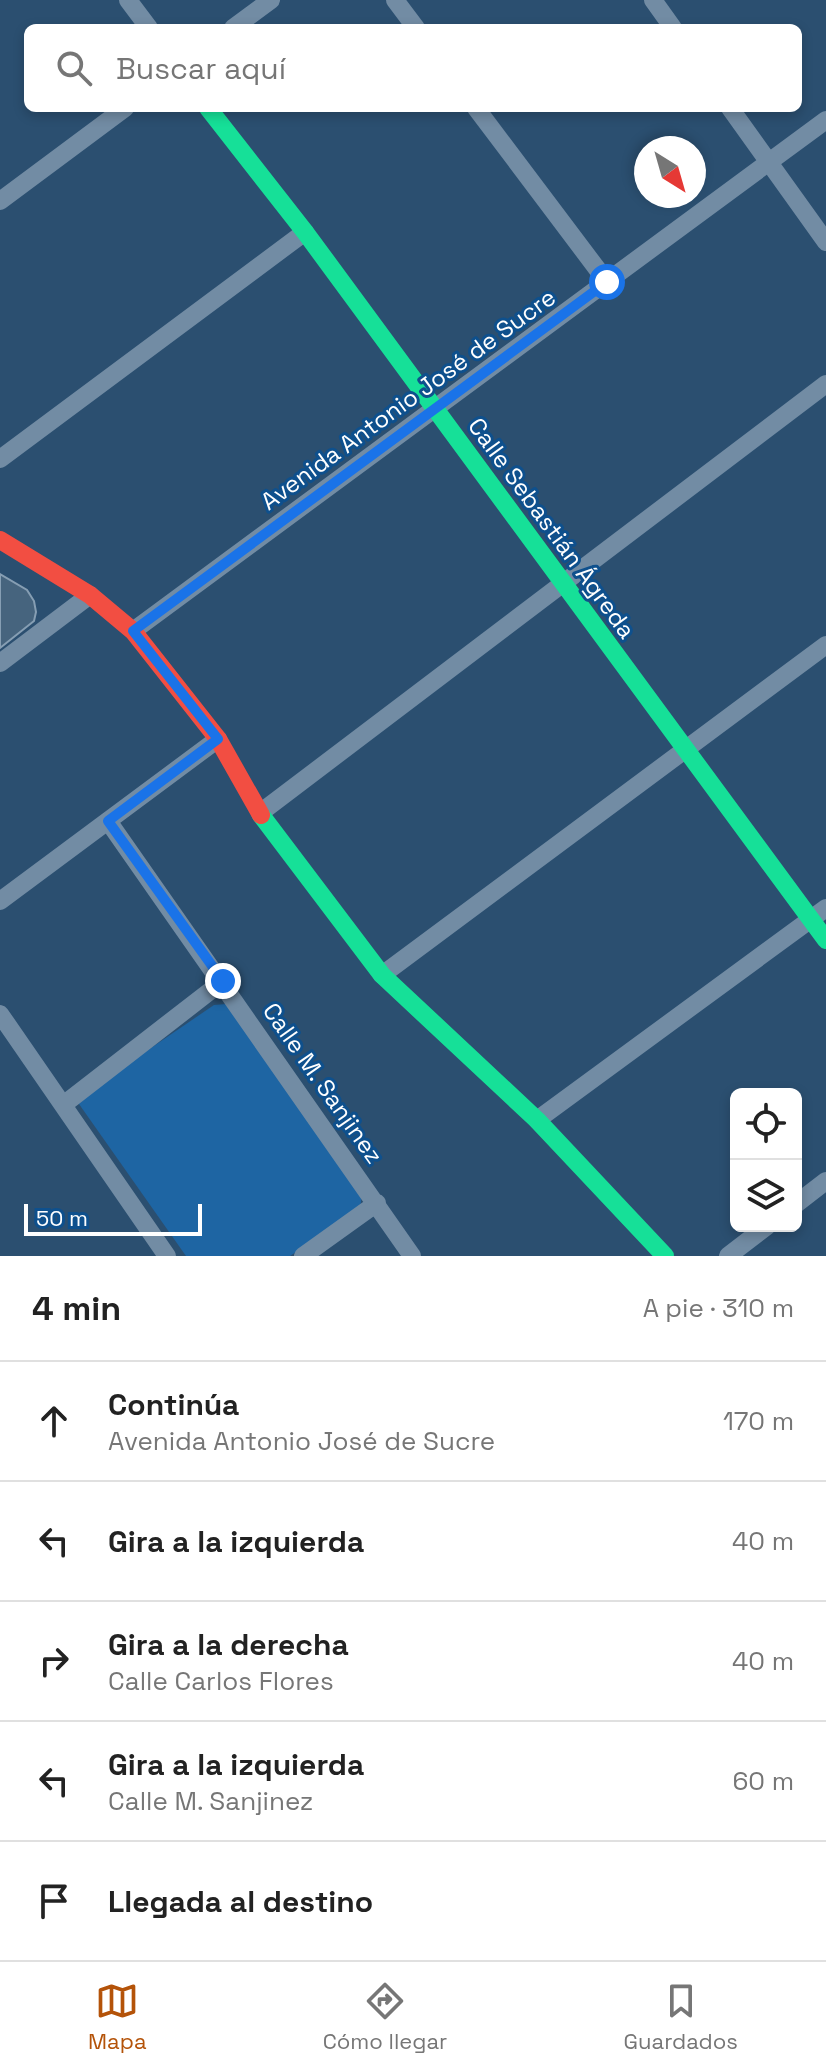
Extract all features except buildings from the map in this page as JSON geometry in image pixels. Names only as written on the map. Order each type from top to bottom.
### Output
[{"type":"street","points":[[128,0],[146,24]]},
{"type":"street","points":[[238,24],[271,0]]},
{"type":"street","points":[[395,0],[413,24]]},
{"type":"street","points":[[653,0],[670,24]]},
{"type":"street","points":[[2,194],[119,112]]},
{"type":"street","name":"Calle Sebastián Ágreda","points":[[211,112],[305,232],[685,751],[818,914],[826,940]]},
{"type":"street","points":[[479,112],[607,282]]},
{"type":"street","points":[[733,112],[826,242]]},
{"type":"street","name":"Avenida Antonio José de Sucre","points":[[133,631],[826,120]]},
{"type":"street","points":[[0,459],[305,232]]},
{"type":"street","points":[[260,813],[826,384]]},
{"type":"street","points":[[0,540],[90,595],[133,631],[218,739],[260,813],[382,975],[537,1120],[665,1256]]},
{"type":"street","points":[[0,663],[90,595]]},
{"type":"street","points":[[382,975],[826,645]]},
{"type":"street","points":[[0,901],[218,739]]},
{"type":"street","name":"Calle M. Sanjinez","points":[[108,821],[223,981],[412,1256]]},
{"type":"street","points":[[537,1120],[818,914]]},
{"type":"street","points":[[63,1105],[223,981]]},
{"type":"street","points":[[0,1014],[167,1256]]},
{"type":"street","points":[[802,1199],[826,1181]]},
{"type":"street","points":[[303,1256],[377,1203]]},
{"type":"street","points":[[728,1256],[759,1232]]},
{"type":"shaded area","points":[[226,1004],[362,1195],[360,1208],[290,1256],[186,1256],[79,1104],[82,1095],[214,1005]]},
{"type":"traffic: fast","points":[[211,112],[305,232],[826,940]]},
{"type":"traffic: fast","points":[[261,815],[382,975],[537,1120],[665,1256]]},
{"type":"traffic: jam","points":[[0,540],[90,595],[133,631],[218,739],[261,815]]},
{"type":"route","points":[[223,981],[108,821],[218,739],[133,631],[607,282]]}]
